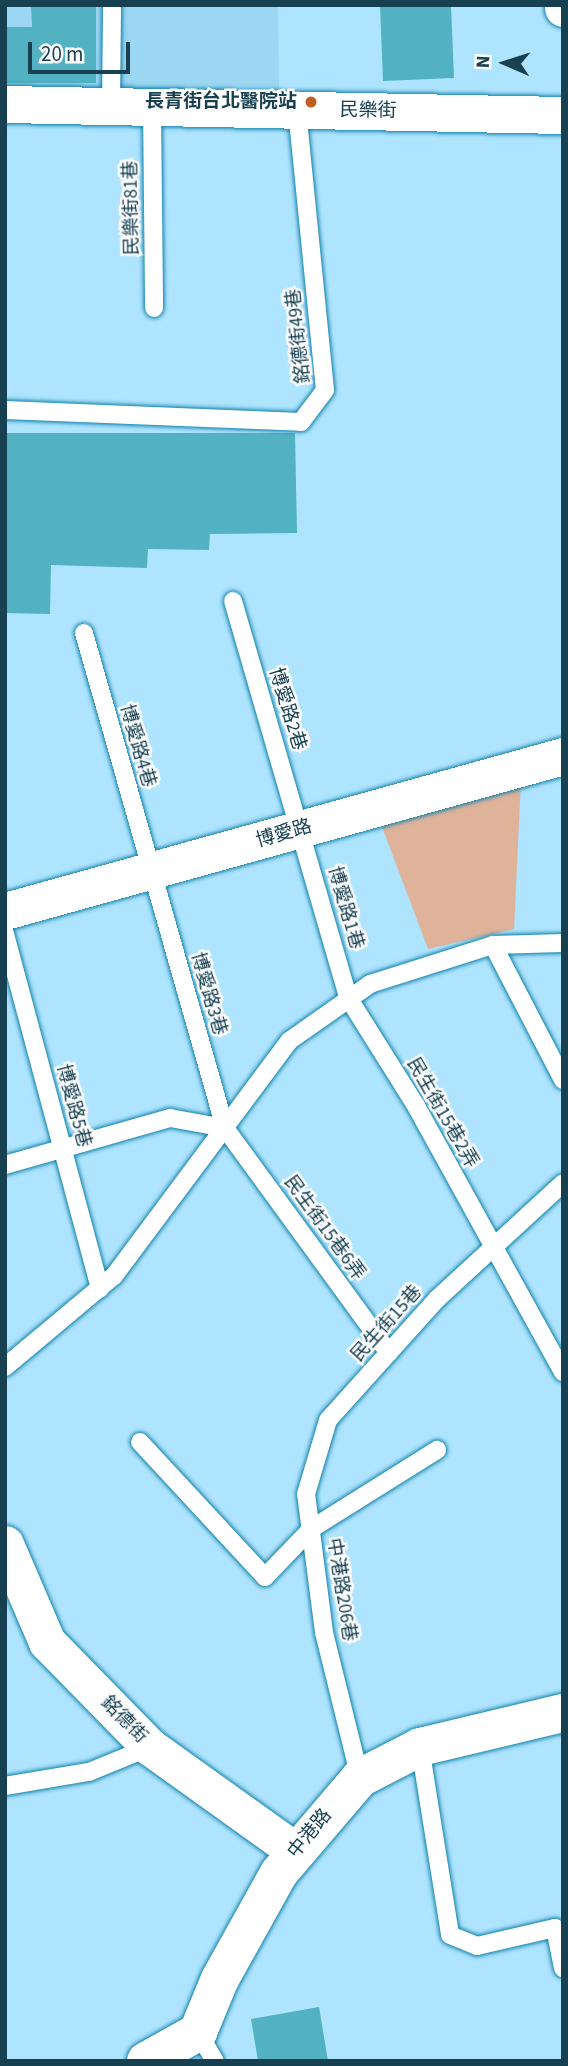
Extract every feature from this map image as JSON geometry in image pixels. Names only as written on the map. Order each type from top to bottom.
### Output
[{"type":"street","name":"民樂街","points":[[5,104],[563,115]]},
{"type":"street","name":"博愛路","points":[[5,911],[563,756]]},
{"type":"street","name":"銘德街","points":[[5,1544],[47,1642],[150,1747],[295,1851]]},
{"type":"street","name":"中港路","points":[[146,2061],[207,2047],[220,1979],[295,1851],[360,1778],[419,1747],[563,1713]]},
{"type":"lane","points":[[111,106],[112,5]]},
{"type":"lane","name":"民樂街81巷","points":[[152,107],[154,308]]},
{"type":"lane","name":"銘德街49巷","points":[[5,410],[301,422],[326,390],[297,110]]},
{"type":"lane","name":"博愛路2巷","points":[[233,601],[301,829]]},
{"type":"lane","name":"博愛路4巷","points":[[84,633],[150,871]]},
{"type":"lane","name":"博愛路1巷","points":[[301,829],[349,999]]},
{"type":"lane","name":"博愛路3巷","points":[[150,871],[225,1128]]},
{"type":"lane","name":"博愛路5巷","points":[[5,934],[100,1289]]},
{"type":"lane","points":[[5,1367],[100,1289],[289,1041],[370,984],[493,945],[563,943]]},
{"type":"lane","points":[[493,945],[563,1080]]},
{"type":"lane","name":"民生街15巷2弄","points":[[349,999],[563,1372]]},
{"type":"lane","points":[[5,1166],[62,1147],[170,1118],[225,1128]]},
{"type":"lane","name":"民生街15巷6弄","points":[[225,1128],[389,1353]]},
{"type":"lane","name":"民生街15巷","points":[[311,1529],[306,1494],[328,1420],[437,1299],[495,1251],[563,1183]]},
{"type":"lane","name":"中港路206巷","points":[[140,1442],[265,1577],[311,1529]]},
{"type":"lane","points":[[311,1529],[437,1450]]},
{"type":"lane","name":"中港路206巷","points":[[311,1529],[324,1632],[360,1778]]},
{"type":"lane","points":[[5,1786],[89,1772],[150,1747]]},
{"type":"lane","points":[[419,1747],[450,1935],[477,1946],[555,1928],[563,1968]]},
{"type":"shaded area","points":[[5,5],[278,5],[279,91],[5,87]]},
{"type":"shaded area","points":[[521,780],[514,929],[428,949],[379,819]]},
{"type":"building","points":[[31,5],[96,5],[96,83],[5,83],[5,27],[32,27]]},
{"type":"building","points":[[380,5],[451,5],[454,78],[383,81]]},
{"type":"building","points":[[5,433],[295,433],[297,533],[210,534],[209,550],[148,549],[147,568],[51,565],[50,614],[5,613]]},
{"type":"building","points":[[319,2007],[328,2061],[258,2061],[251,2019]]},
{"type":"place","name":"長青街台北醫院站","points":[[311,102]]}]
